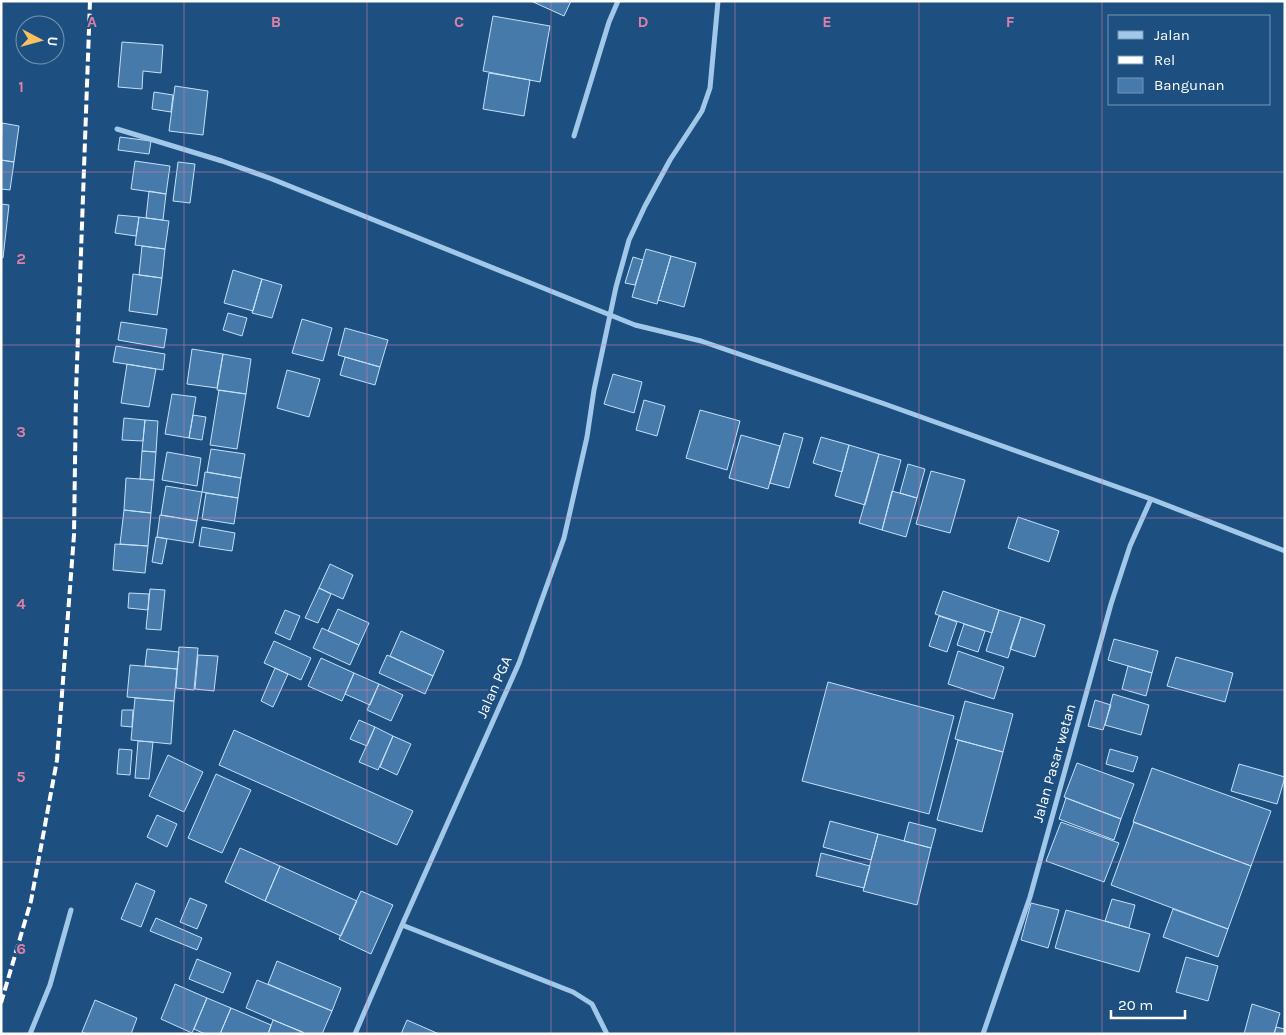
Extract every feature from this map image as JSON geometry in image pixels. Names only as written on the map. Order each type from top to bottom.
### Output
[{"type":"street","points":[[574,136],[609,22],[618,1]]},
{"type":"street","name":"Jalan PGA","points":[[355,1034],[519,663],[564,538],[587,437],[594,390],[616,287],[629,240],[666,168],[702,111],[710,88],[718,1]]},
{"type":"street","points":[[116,128],[222,161],[272,179],[611,316],[660,332],[701,341],[882,403],[1151,499],[1285,551]]},
{"type":"street","name":"Jalan Pasar wetan","points":[[984,1034],[1030,897],[1111,604],[1130,546],[1151,499]]},
{"type":"street","points":[[30,1034],[50,985],[71,910]]},
{"type":"street","points":[[402,925],[574,992],[592,1004],[607,1034]]},
{"type":"building","points":[[531,1],[571,1],[564,16]]},
{"type":"building","points":[[493,16],[550,26],[540,82],[483,71]]},
{"type":"building","points":[[122,42],[163,45],[161,73],[143,71],[142,89],[118,87]]},
{"type":"building","points":[[489,73],[530,80],[524,116],[483,109]]},
{"type":"building","points":[[175,86],[208,91],[203,135],[169,131]]},
{"type":"building","points":[[154,92],[173,95],[171,112],[152,109]]},
{"type":"building","points":[[2,123],[19,126],[14,162],[1,160]]},
{"type":"building","points":[[120,137],[151,141],[149,154],[118,150]]},
{"type":"building","points":[[1,160],[14,162],[10,190],[1,189]]},
{"type":"building","points":[[135,161],[170,166],[166,194],[131,189]]},
{"type":"building","points":[[178,162],[195,164],[190,203],[173,201]]},
{"type":"building","points":[[149,191],[166,194],[163,220],[146,218]]},
{"type":"building","points":[[1,204],[9,205],[3,258],[1,257]]},
{"type":"building","points":[[118,215],[139,217],[136,236],[115,233]]},
{"type":"building","points":[[139,217],[169,221],[165,249],[135,245]]},
{"type":"building","points":[[142,246],[165,249],[162,278],[139,275]]},
{"type":"building","points":[[646,249],[671,256],[657,304],[632,297]]},
{"type":"building","points":[[671,256],[696,263],[684,307],[658,300]]},
{"type":"building","points":[[633,257],[643,260],[635,285],[625,283]]},
{"type":"building","points":[[233,270],[262,279],[253,311],[224,303]]},
{"type":"building","points":[[133,274],[162,278],[157,315],[129,311]]},
{"type":"building","points":[[262,279],[282,285],[272,318],[252,313]]},
{"type":"building","points":[[228,313],[247,318],[242,336],[223,330]]},
{"type":"building","points":[[302,319],[332,328],[323,361],[292,353]]},
{"type":"building","points":[[121,322],[167,329],[164,348],[118,340]]},
{"type":"building","points":[[345,328],[388,340],[380,367],[338,355]]},
{"type":"building","points":[[116,346],[165,354],[163,370],[113,362]]},
{"type":"building","points":[[192,349],[223,354],[217,388],[187,384]]},
{"type":"building","points":[[223,354],[251,359],[246,394],[217,390]]},
{"type":"building","points":[[345,357],[380,367],[375,385],[340,375]]},
{"type":"building","points":[[127,364],[156,369],[149,407],[121,403]]},
{"type":"building","points":[[287,370],[320,379],[309,417],[277,408]]},
{"type":"building","points":[[613,374],[642,382],[634,413],[604,404]]},
{"type":"building","points":[[219,390],[246,394],[237,449],[210,445]]},
{"type":"building","points":[[172,394],[196,397],[189,438],[165,434]]},
{"type":"building","points":[[644,400],[665,406],[657,436],[636,430]]},
{"type":"building","points":[[700,410],[740,421],[727,470],[686,458]]},
{"type":"building","points":[[193,415],[206,417],[202,440],[189,438]]},
{"type":"building","points":[[124,418],[145,420],[143,441],[122,440]]},
{"type":"building","points":[[145,420],[158,421],[156,452],[142,451]]},
{"type":"building","points":[[784,433],[803,438],[789,488],[770,483]]},
{"type":"building","points":[[741,435],[780,446],[768,489],[729,478]]},
{"type":"building","points":[[821,437],[849,445],[842,472],[813,463]]},
{"type":"building","points":[[849,445],[879,454],[865,505],[835,496]]},
{"type":"building","points":[[211,449],[245,454],[241,478],[207,472]]},
{"type":"building","points":[[142,451],[156,452],[154,480],[140,479]]},
{"type":"building","points":[[167,452],[201,458],[197,486],[162,480]]},
{"type":"building","points":[[879,454],[901,460],[882,530],[859,523]]},
{"type":"building","points":[[908,464],[925,469],[917,498],[900,493]]},
{"type":"building","points":[[931,471],[965,480],[950,533],[916,524]]},
{"type":"building","points":[[205,472],[241,478],[238,498],[202,492]]},
{"type":"building","points":[[126,478],[154,480],[151,513],[124,510]]},
{"type":"building","points":[[166,486],[202,492],[197,521],[161,515]]},
{"type":"building","points":[[892,491],[917,498],[906,537],[882,530]]},
{"type":"building","points":[[206,493],[238,498],[234,524],[202,519]]},
{"type":"building","points":[[124,510],[151,513],[148,546],[120,544]]},
{"type":"building","points":[[160,515],[197,521],[193,543],[157,537]]},
{"type":"building","points":[[1018,517],[1059,531],[1049,562],[1008,548]]},
{"type":"building","points":[[202,527],[235,533],[232,551],[199,546]]},
{"type":"building","points":[[156,537],[167,539],[162,564],[152,562]]},
{"type":"building","points":[[115,544],[148,546],[145,573],[113,570]]},
{"type":"building","points":[[330,564],[353,575],[343,599],[319,588]]},
{"type":"building","points":[[319,588],[331,594],[318,623],[305,618]]},
{"type":"building","points":[[150,589],[165,590],[161,630],[146,629]]},
{"type":"building","points":[[943,591],[999,610],[992,633],[935,614]]},
{"type":"building","points":[[129,593],[149,594],[148,610],[128,608]]},
{"type":"building","points":[[338,609],[369,623],[359,645],[328,631]]},
{"type":"building","points":[[285,610],[300,616],[290,640],[275,633]]},
{"type":"building","points":[[999,610],[1021,617],[1008,658],[986,651]]},
{"type":"building","points":[[939,616],[957,622],[947,652],[929,646]]},
{"type":"building","points":[[1021,617],[1045,625],[1035,657],[1010,649]]},
{"type":"building","points":[[964,624],[985,631],[978,652],[957,645]]},
{"type":"building","points":[[322,628],[359,645],[350,665],[313,648]]},
{"type":"building","points":[[401,631],[444,651],[433,676],[390,656]]},
{"type":"building","points":[[1114,639],[1158,651],[1152,673],[1108,660]]},
{"type":"building","points":[[274,641],[311,658],[301,680],[264,663]]},
{"type":"building","points":[[179,647],[198,648],[194,690],[176,688]]},
{"type":"building","points":[[147,649],[179,652],[177,669],[145,666]]},
{"type":"building","points":[[958,651],[1004,667],[994,699],[948,684]]},
{"type":"building","points":[[198,655],[218,656],[214,691],[195,689]]},
{"type":"building","points":[[387,655],[433,676],[425,694],[379,673]]},
{"type":"building","points":[[1176,657],[1233,673],[1225,702],[1167,686]]},
{"type":"building","points":[[321,658],[354,673],[342,701],[308,686]]},
{"type":"building","points":[[130,665],[177,669],[174,701],[127,697]]},
{"type":"building","points":[[1128,666],[1152,673],[1146,696],[1122,689]]},
{"type":"building","points":[[275,668],[288,674],[273,707],[261,701]]},
{"type":"building","points":[[354,673],[379,684],[370,705],[345,694]]},
{"type":"building","points":[[828,682],[954,716],[929,814],[802,781]]},
{"type":"building","points":[[379,684],[403,695],[391,721],[367,710]]},
{"type":"building","points":[[1113,694],[1149,705],[1141,735],[1105,725]]},
{"type":"building","points":[[135,698],[174,701],[171,744],[131,740]]},
{"type":"building","points":[[1095,700],[1111,705],[1103,730],[1088,726]]},
{"type":"building","points":[[965,701],[1013,714],[1003,752],[955,739]]},
{"type":"building","points":[[122,710],[133,710],[132,727],[121,726]]},
{"type":"building","points":[[359,720],[375,727],[367,746],[350,739]]},
{"type":"building","points":[[375,727],[393,736],[378,770],[359,762]]},
{"type":"building","points":[[234,730],[413,811],[397,845],[219,765]]},
{"type":"building","points":[[393,736],[411,744],[397,775],[380,767]]},
{"type":"building","points":[[958,740],[1003,752],[982,832],[937,820]]},
{"type":"building","points":[[138,741],[153,742],[149,779],[135,778]]},
{"type":"building","points":[[119,749],[132,750],[130,775],[117,774]]},
{"type":"building","points":[[1110,749],[1138,757],[1133,772],[1106,764]]},
{"type":"building","points":[[168,755],[203,772],[184,812],[149,796]]},
{"type":"building","points":[[1077,763],[1134,784],[1121,819],[1064,797]]},
{"type":"building","points":[[1239,764],[1285,777],[1277,804],[1231,791]]},
{"type":"building","points":[[1152,768],[1271,811],[1251,866],[1133,822]]},
{"type":"building","points":[[216,774],[251,790],[222,853],[188,838]]},
{"type":"building","points":[[1066,798],[1121,819],[1114,840],[1059,819]]},
{"type":"building","points":[[157,815],[177,824],[167,847],[147,837]]},
{"type":"building","points":[[830,821],[878,834],[871,860],[823,847]]},
{"type":"building","points":[[909,822],[936,829],[931,848],[904,841]]},
{"type":"building","points":[[1061,822],[1119,843],[1104,882],[1046,861]]},
{"type":"building","points":[[1134,822],[1251,866],[1228,929],[1111,885]]},
{"type":"building","points":[[878,834],[931,848],[917,905],[863,891]]},
{"type":"building","points":[[240,848],[280,866],[265,901],[225,882]]},
{"type":"building","points":[[821,853],[870,866],[864,888],[816,876]]},
{"type":"building","points":[[280,866],[357,901],[341,936],[265,901]]},
{"type":"building","points":[[136,883],[155,891],[141,927],[121,919]]},
{"type":"building","points":[[361,891],[393,905],[371,954],[339,939]]},
{"type":"building","points":[[190,898],[207,905],[197,929],[180,922]]},
{"type":"building","points":[[1112,899],[1135,905],[1129,928],[1105,921]]},
{"type":"building","points":[[1031,903],[1059,910],[1048,948],[1021,940]]},
{"type":"building","points":[[1173,909],[1228,929],[1218,957],[1163,937]]},
{"type":"building","points":[[1066,910],[1150,934],[1139,972],[1055,948]]},
{"type":"building","points":[[156,918],[202,938],[197,950],[150,931]]},
{"type":"building","points":[[1186,957],[1218,966],[1208,1001],[1176,992]]},
{"type":"building","points":[[197,959],[231,973],[223,993],[189,979]]},
{"type":"building","points":[[277,961],[341,988],[332,1011],[268,984]]},
{"type":"building","points":[[257,980],[332,1011],[322,1034],[306,1034],[246,1008]]},
{"type":"building","points":[[175,984],[207,998],[192,1033],[161,1019]]},
{"type":"building","points":[[207,998],[231,1008],[220,1034],[205,1034],[194,1029]]},
{"type":"building","points":[[95,1000],[137,1018],[131,1034],[86,1034],[82,1032]]},
{"type":"building","points":[[1252,1004],[1280,1013],[1274,1034],[1244,1034]]},
{"type":"building","points":[[231,1008],[271,1025],[268,1034],[220,1034]]},
{"type":"building","points":[[273,1020],[303,1032],[302,1034],[268,1034]]},
{"type":"building","points":[[407,1020],[439,1034],[401,1034]]},
{"type":"building","points":[[1276,1027],[1285,1029],[1285,1034],[1274,1034]]},
{"type":"railway","points":[[1,1003],[31,901],[57,760],[74,535],[76,392],[90,1]]}]
